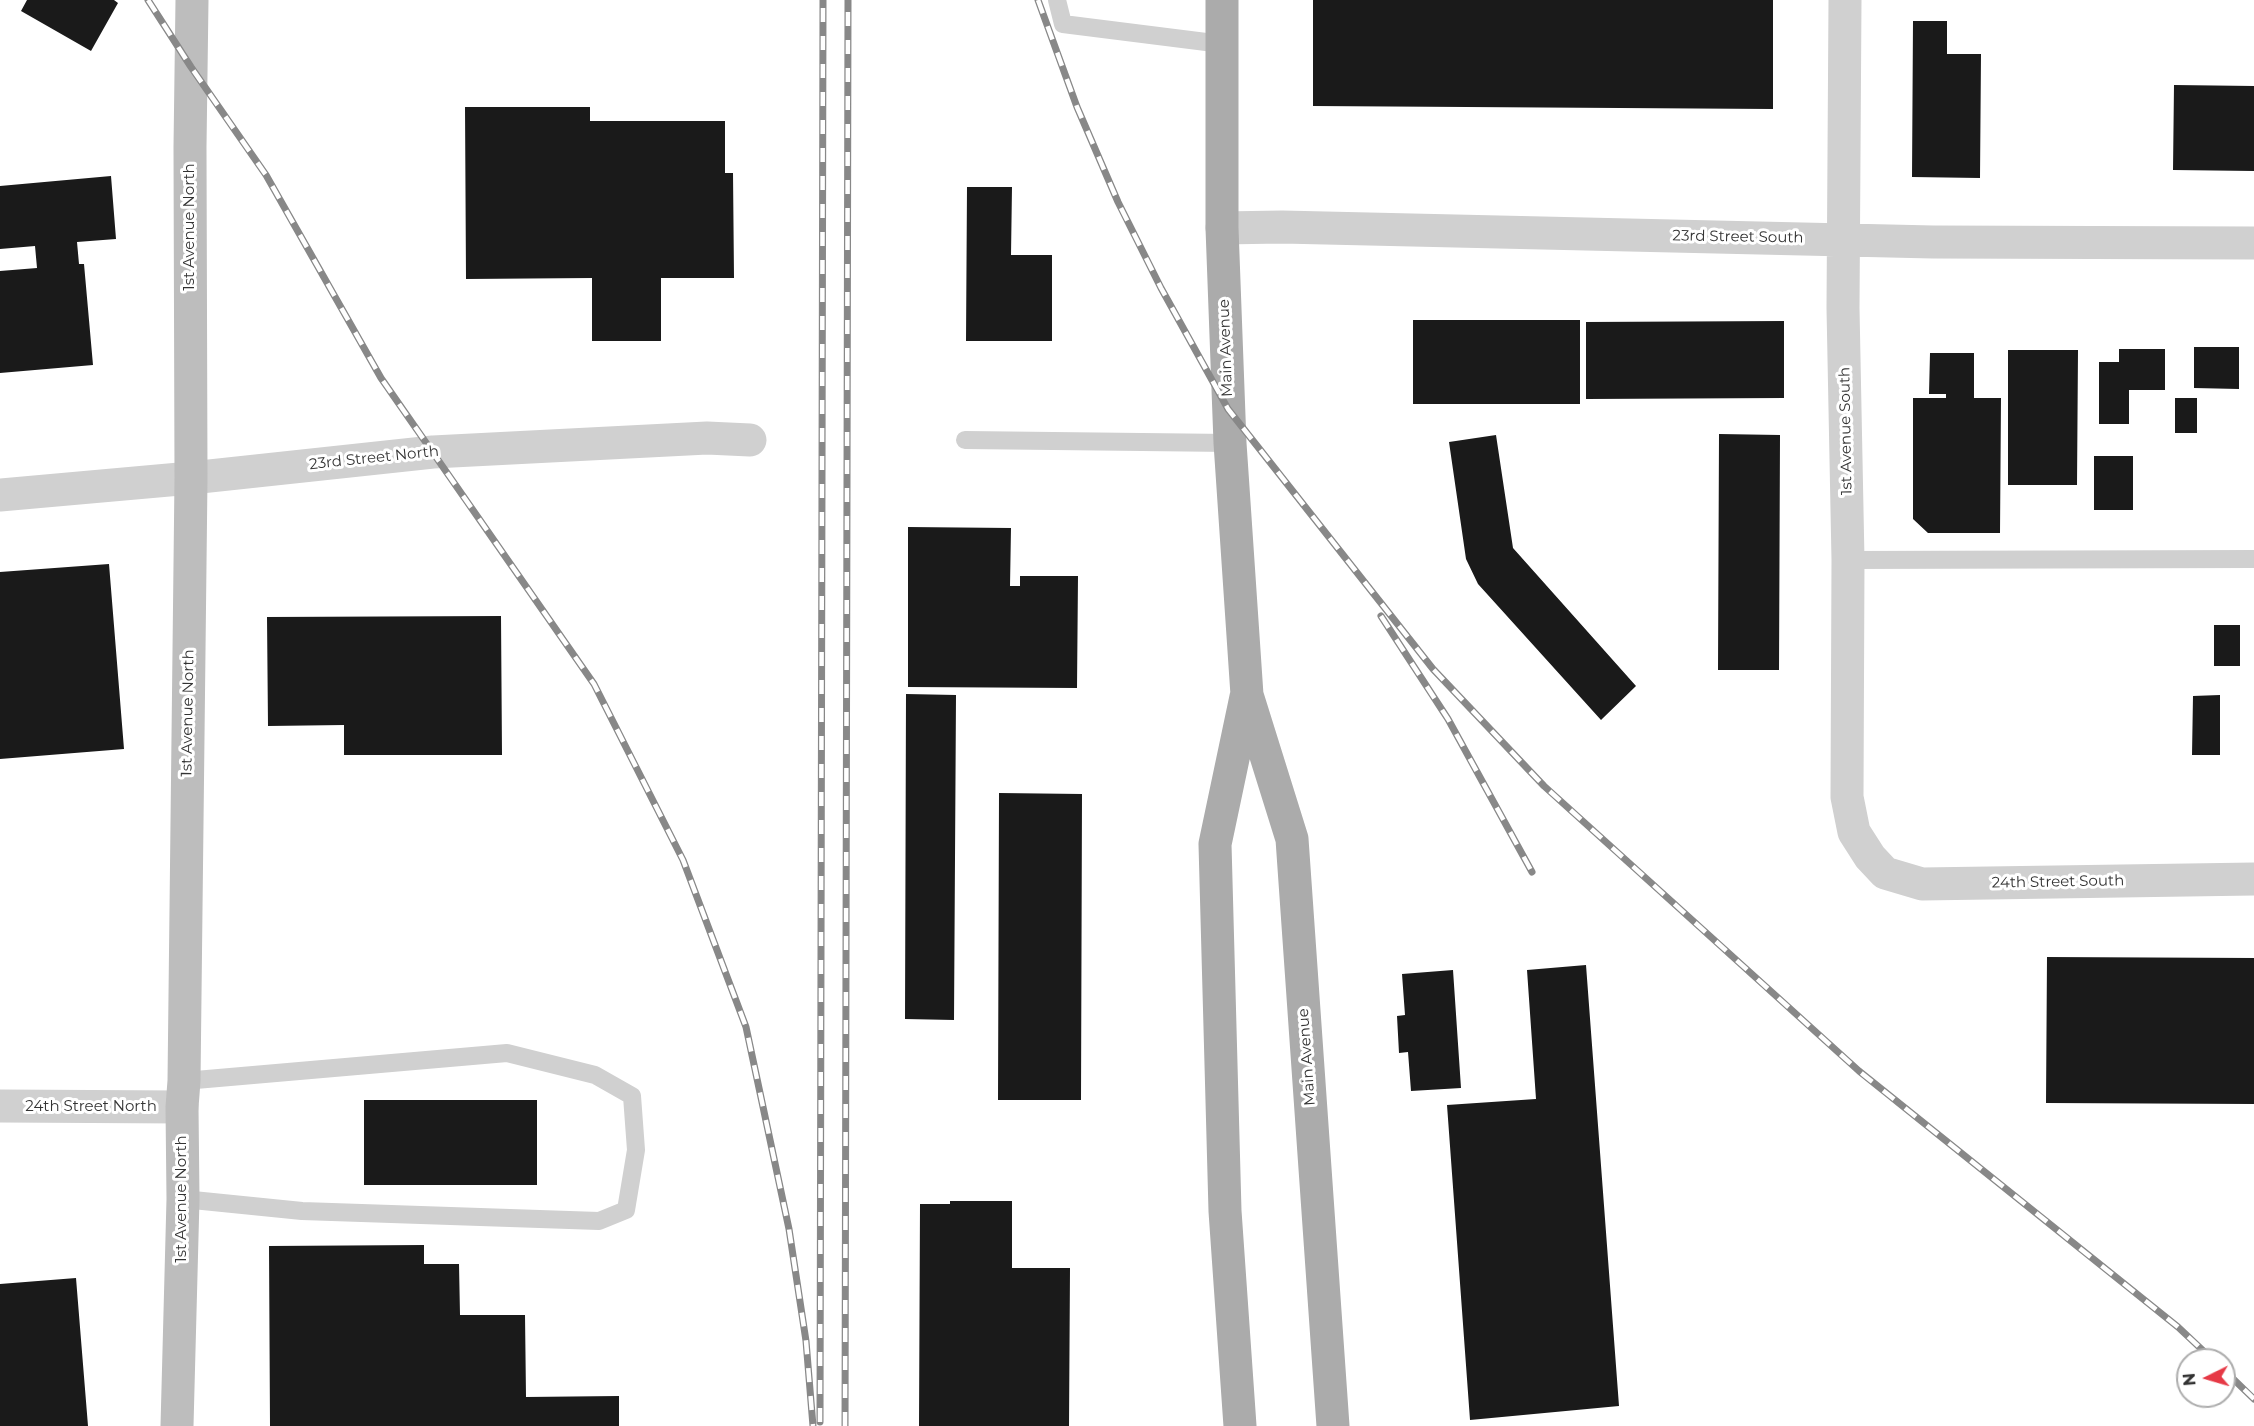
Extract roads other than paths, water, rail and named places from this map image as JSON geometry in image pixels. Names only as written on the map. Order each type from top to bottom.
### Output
[{"type":"main road","name":"Main Avenue","points":[[1222,0],[1222,228],[1230,443],[1247,695],[1292,839],[1334,1421]]},
{"type":"main road","name":"Main Avenue","points":[[1240,1426],[1225,1211],[1215,844],[1247,695]]},
{"type":"main road","points":[[1217,1426],[1236,1355]]},
{"type":"street","name":"1st Avenue North","points":[[177,1426],[183,1200],[191,478],[192,0]]},
{"type":"street","name":"1st Avenue South","points":[[1845,0],[1843,240],[1848,560],[1847,797],[1854,832],[1870,857]]},
{"type":"street","name":"23rd Street South","points":[[1222,228],[1282,227],[1933,242],[2254,243]]},
{"type":"street","name":"23rd Street North","points":[[0,495],[191,478],[433,452],[707,438],[750,440]]},
{"type":"street","name":"24th Street South","points":[[1870,857],[1885,873],[1922,884],[2254,879]]},
{"type":"street","name":"24th Street North","points":[[0,1106],[183,1094]]},
{"type":"lane","points":[[1057,0],[1063,24],[1222,45]]},
{"type":"lane","points":[[965,440],[1230,443]]},
{"type":"lane","points":[[1848,560],[2254,559]]},
{"type":"lane","points":[[183,1094],[507,1053],[595,1075],[632,1096],[636,1150],[626,1210],[599,1221],[302,1211],[183,1200]]},
{"type":"railway","points":[[148,0],[191,67],[266,175],[381,378],[594,684],[683,860],[746,1027],[789,1229],[806,1341],[813,1426]]},
{"type":"railway","points":[[820,1422],[823,0]]},
{"type":"railway","points":[[845,1426],[848,0]]},
{"type":"railway","points":[[1038,0],[1077,107],[1118,202],[1161,288],[1228,409],[1433,669],[1544,786],[1859,1071],[2178,1327],[2200,1348]]},
{"type":"railway","points":[[1381,616],[1448,719],[1532,872]]},
{"type":"railway","points":[[2236,1382],[2254,1399]]}]
